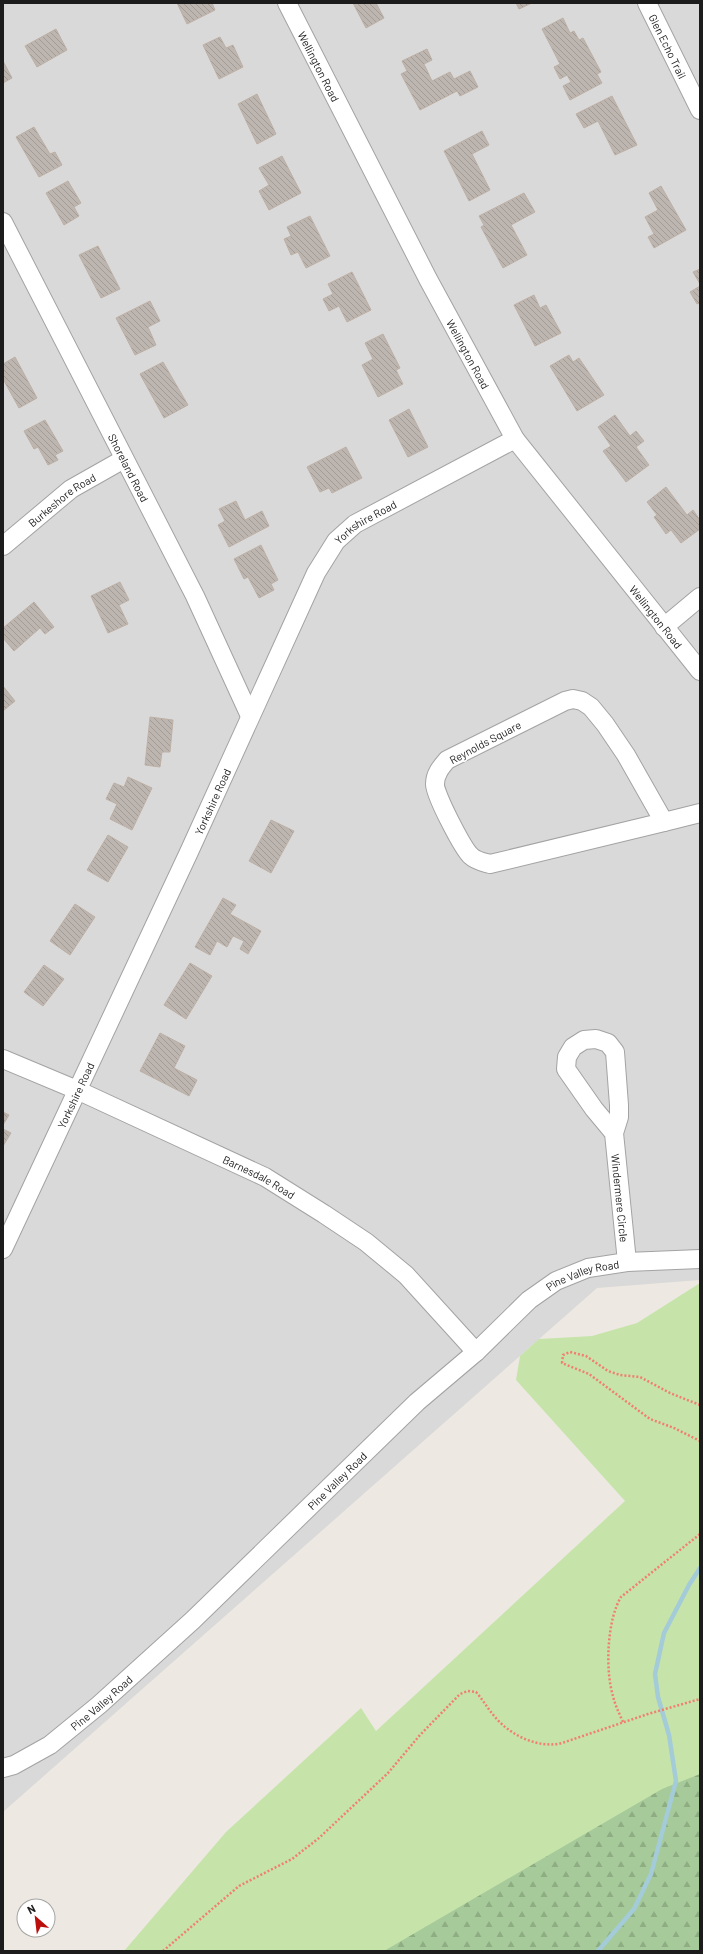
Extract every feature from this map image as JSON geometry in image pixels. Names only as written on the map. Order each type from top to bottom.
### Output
[{"type":"street","name":"Wellington Road","points":[[287,3],[428,279],[514,439],[700,672]]},
{"type":"street","name":"Glen Echo Trail","points":[[647,3],[700,110]]},
{"type":"street","name":"Shoreland Road","points":[[3,222],[195,596],[250,716]]},
{"type":"street","name":"Yorkshire Road","points":[[3,1249],[316,573],[336,541],[355,524],[514,439]]},
{"type":"street","name":"Burkeshore Road","points":[[3,546],[71,489],[124,458]]},
{"type":"street","points":[[664,627],[700,597]]},
{"type":"street","name":"Reynolds Square","points":[[664,822],[630,761],[605,724],[591,707],[582,701],[573,699],[565,701],[447,760],[441,767],[434,784],[435,792],[467,851],[479,861],[490,864],[664,822],[700,813]]},
{"type":"street","name":"Windermere Circle","points":[[614,1133],[594,1109],[566,1069],[567,1057],[573,1047],[584,1040],[596,1039],[608,1043],[615,1052],[619,1117],[614,1133],[627,1262]]},
{"type":"street","name":"Barnesdale Road","points":[[3,1058],[77,1090],[265,1177],[366,1242],[406,1275],[476,1352]]},
{"type":"street","name":"Pine Valley Road","points":[[3,1768],[14,1765],[50,1746],[99,1704],[239,1577],[282,1532],[417,1402],[476,1352],[529,1300],[556,1281],[588,1268],[627,1262],[700,1259]]},
{"type":"path","points":[[700,1406],[670,1394],[640,1377],[620,1374],[608,1370],[586,1356],[570,1352],[563,1355],[562,1363],[589,1374],[650,1419],[674,1428],[700,1441]]},
{"type":"path","points":[[623,1722],[613,1695],[608,1667],[611,1628],[616,1606],[621,1598],[700,1534]]},
{"type":"path","points":[[163,1951],[238,1886],[292,1859],[306,1850],[388,1773],[420,1735],[460,1694],[468,1691],[476,1692],[501,1723],[522,1737],[539,1744],[555,1745],[648,1714],[700,1699]]},
{"type":"shaded area","points":[[3,3],[700,3],[700,1280],[597,1288],[3,1812]]},
{"type":"green space","points":[[700,1283],[700,1951],[124,1951],[226,1832],[361,1708],[376,1731],[625,1501],[516,1380],[520,1356],[539,1339],[592,1336],[637,1323]]},
{"type":"green space","points":[[700,1774],[700,1951],[384,1951],[662,1789]]},
{"type":"building","points":[[177,3],[212,3],[215,10],[187,24]]},
{"type":"building","points":[[353,3],[376,3],[384,18],[366,28]]},
{"type":"building","points":[[516,3],[532,3],[519,9]]},
{"type":"building","points":[[563,18],[570,33],[574,31],[579,40],[583,38],[601,72],[597,74],[602,83],[570,100],[563,86],[571,82],[567,75],[560,79],[554,67],[560,64],[542,29]]},
{"type":"building","points":[[56,29],[67,50],[37,67],[25,46]]},
{"type":"building","points":[[220,37],[226,48],[233,45],[243,67],[219,79],[203,45]]},
{"type":"building","points":[[427,49],[432,60],[424,64],[432,81],[450,72],[454,79],[470,71],[478,87],[460,96],[457,91],[420,110],[401,74],[407,71],[402,61]]},
{"type":"building","points":[[3,61],[12,78],[3,83]]},
{"type":"building","points":[[257,94],[276,134],[257,144],[238,104]]},
{"type":"building","points":[[612,96],[637,145],[615,155],[598,121],[584,128],[576,114]]},
{"type":"building","points":[[34,127],[50,154],[55,152],[62,165],[39,177],[16,137]]},
{"type":"building","points":[[482,131],[489,145],[472,154],[490,190],[469,201],[444,151]]},
{"type":"building","points":[[282,156],[301,193],[269,210],[259,191],[269,185],[259,168]]},
{"type":"building","points":[[68,181],[81,203],[74,207],[79,216],[64,225],[46,193]]},
{"type":"building","points":[[661,186],[686,230],[654,248],[648,237],[654,234],[645,217],[658,210],[649,193]]},
{"type":"building","points":[[524,193],[535,212],[511,225],[527,255],[503,268],[481,227],[484,225],[479,216]]},
{"type":"building","points":[[310,216],[330,256],[306,268],[298,252],[291,255],[284,239],[291,236],[287,227]]},
{"type":"building","points":[[98,246],[120,289],[101,298],[79,255]]},
{"type":"building","points":[[700,269],[700,284],[693,272]]},
{"type":"building","points":[[352,272],[371,310],[347,322],[339,306],[329,311],[323,299],[333,294],[328,284]]},
{"type":"building","points":[[700,286],[700,303],[697,304],[690,292]]},
{"type":"building","points":[[534,295],[540,308],[546,305],[561,333],[535,346],[514,305]]},
{"type":"building","points":[[150,301],[160,321],[148,327],[156,345],[135,355],[116,318]]},
{"type":"building","points":[[383,334],[400,368],[396,370],[403,384],[378,397],[362,365],[373,359],[365,343]]},
{"type":"building","points":[[569,355],[573,362],[579,358],[604,395],[577,411],[550,366]]},
{"type":"building","points":[[15,357],[37,398],[19,408],[3,379],[3,364]]},
{"type":"building","points":[[163,362],[188,405],[164,418],[140,374]]},
{"type":"building","points":[[409,409],[428,447],[408,457],[389,420]]},
{"type":"building","points":[[615,415],[630,436],[636,431],[644,441],[636,447],[649,465],[626,482],[603,451],[611,446],[598,427]]},
{"type":"building","points":[[45,420],[63,451],[55,455],[58,460],[48,465],[38,447],[34,449],[24,431]]},
{"type":"building","points":[[346,447],[362,478],[332,493],[329,488],[320,492],[307,467]]},
{"type":"building","points":[[666,487],[687,515],[693,510],[700,520],[700,529],[681,543],[671,530],[666,534],[654,517],[657,515],[647,502]]},
{"type":"building","points":[[236,501],[245,520],[262,511],[269,526],[229,547],[218,525],[225,521],[219,509]]},
{"type":"building","points":[[261,545],[278,580],[271,584],[274,590],[259,598],[248,577],[244,579],[234,559]]},
{"type":"building","points":[[120,582],[129,600],[119,605],[128,624],[108,633],[91,596]]},
{"type":"building","points":[[34,602],[54,627],[45,634],[40,628],[14,651],[3,638],[3,628]]},
{"type":"building","points":[[3,686],[15,701],[3,711]]},
{"type":"building","points":[[150,717],[173,720],[170,752],[162,752],[160,767],[145,765]]},
{"type":"building","points":[[128,777],[152,788],[132,830],[110,819],[117,804],[106,799],[114,783],[124,787]]},
{"type":"building","points":[[271,820],[294,831],[271,873],[249,861]]},
{"type":"building","points":[[108,835],[128,847],[108,882],[87,870]]},
{"type":"building","points":[[223,898],[236,905],[230,914],[261,931],[248,954],[240,949],[244,941],[233,936],[227,947],[217,941],[210,955],[195,947]]},
{"type":"building","points":[[75,904],[95,917],[70,955],[50,941]]},
{"type":"building","points":[[190,963],[212,976],[186,1019],[164,1005]]},
{"type":"building","points":[[44,965],[64,979],[43,1006],[24,992]]},
{"type":"building","points":[[160,1033],[185,1046],[174,1068],[197,1080],[189,1096],[140,1071]]},
{"type":"building","points":[[3,1112],[9,1115],[3,1125]]},
{"type":"building","points":[[3,1129],[11,1133],[3,1146]]},
{"type":"waterway","points":[[598,1951],[634,1909],[651,1874],[676,1781],[669,1735],[658,1697],[655,1674],[664,1633],[689,1585],[700,1568]]}]
